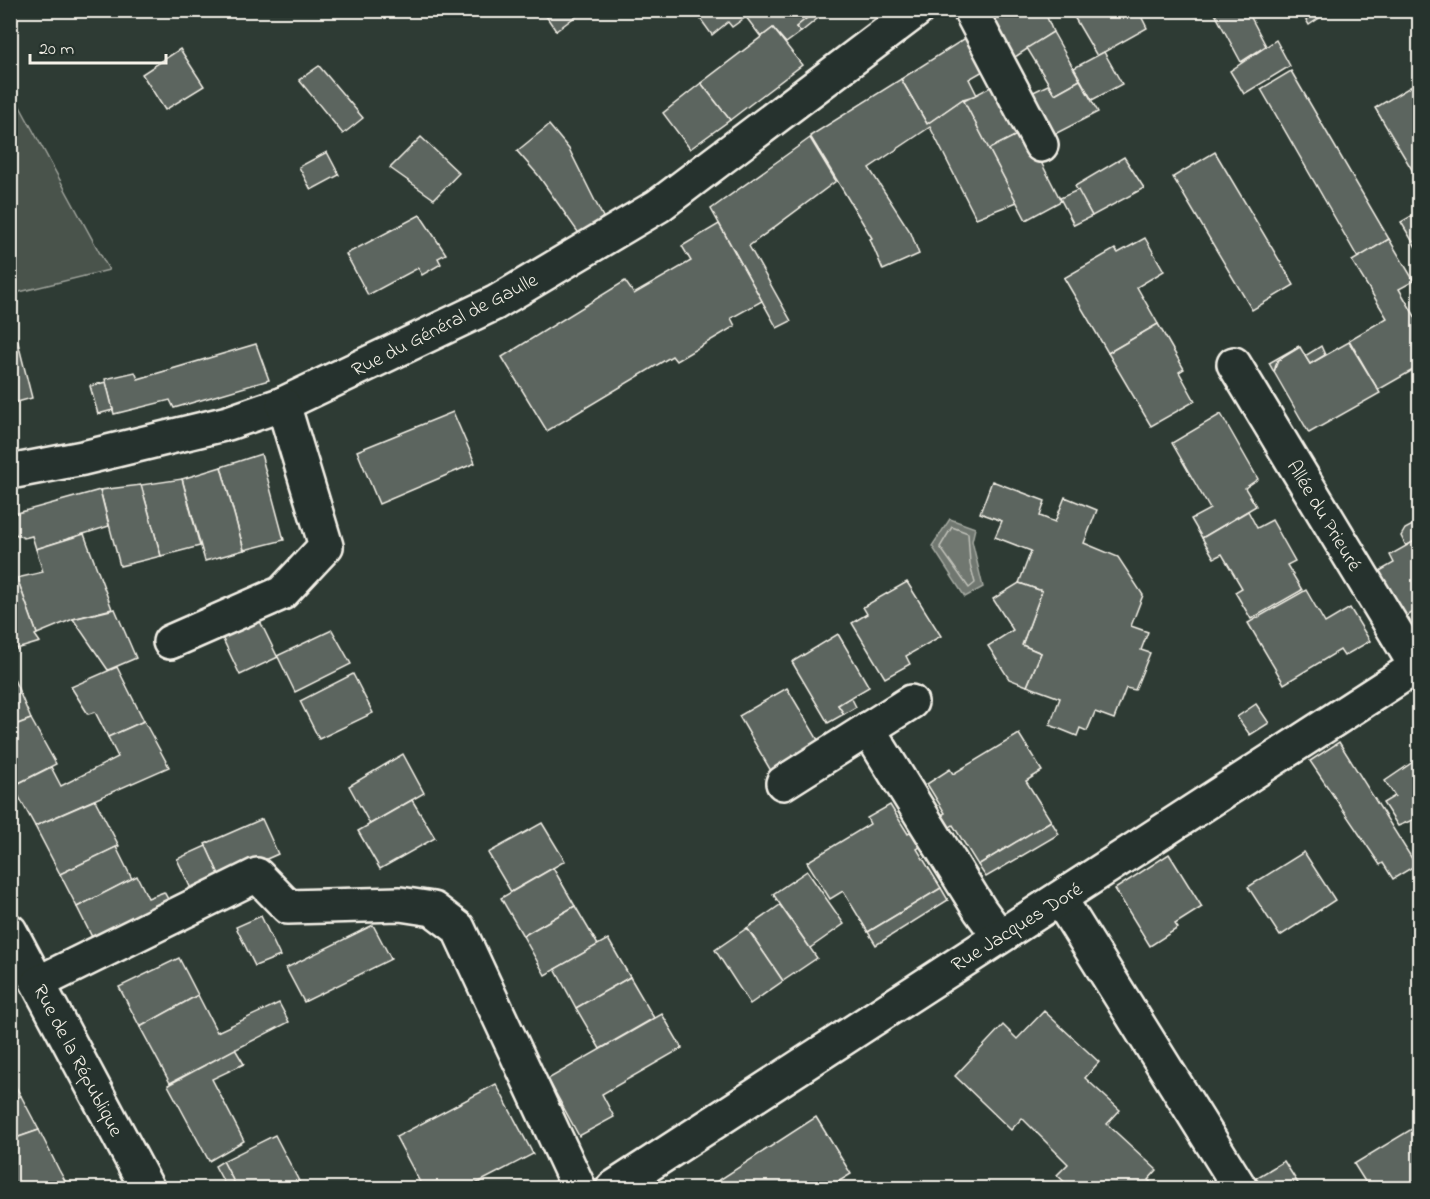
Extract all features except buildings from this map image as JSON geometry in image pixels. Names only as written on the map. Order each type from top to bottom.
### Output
[{"type":"street","name":"Rue du Général de Gaulle","points":[[10,472],[83,458],[228,423],[283,404],[495,303],[658,206],[917,10]]},
{"type":"street","points":[[970,10],[1041,144]]},
{"type":"street","name":"Allée du Prieuré","points":[[1234,364],[1418,665]]},
{"type":"street","points":[[170,642],[282,592],[326,546],[283,404]]},
{"type":"street","name":"Rue Jacques Doré","points":[[613,1188],[1418,665]]},
{"type":"street","points":[[783,783],[911,702]]},
{"type":"street","points":[[868,729],[980,910],[999,936]]},
{"type":"street","points":[[38,983],[257,875],[288,907],[400,904],[433,909],[458,928],[579,1188]]},
{"type":"street","points":[[1060,899],[1240,1188]]},
{"type":"street","name":"Rue de la République","points":[[10,931],[147,1188]]},
{"type":"shaded area","points":[[11,90],[109,270],[11,294]]},
{"type":"water","points":[[950,519],[975,528],[972,541],[983,587],[965,597],[932,546]]}]
